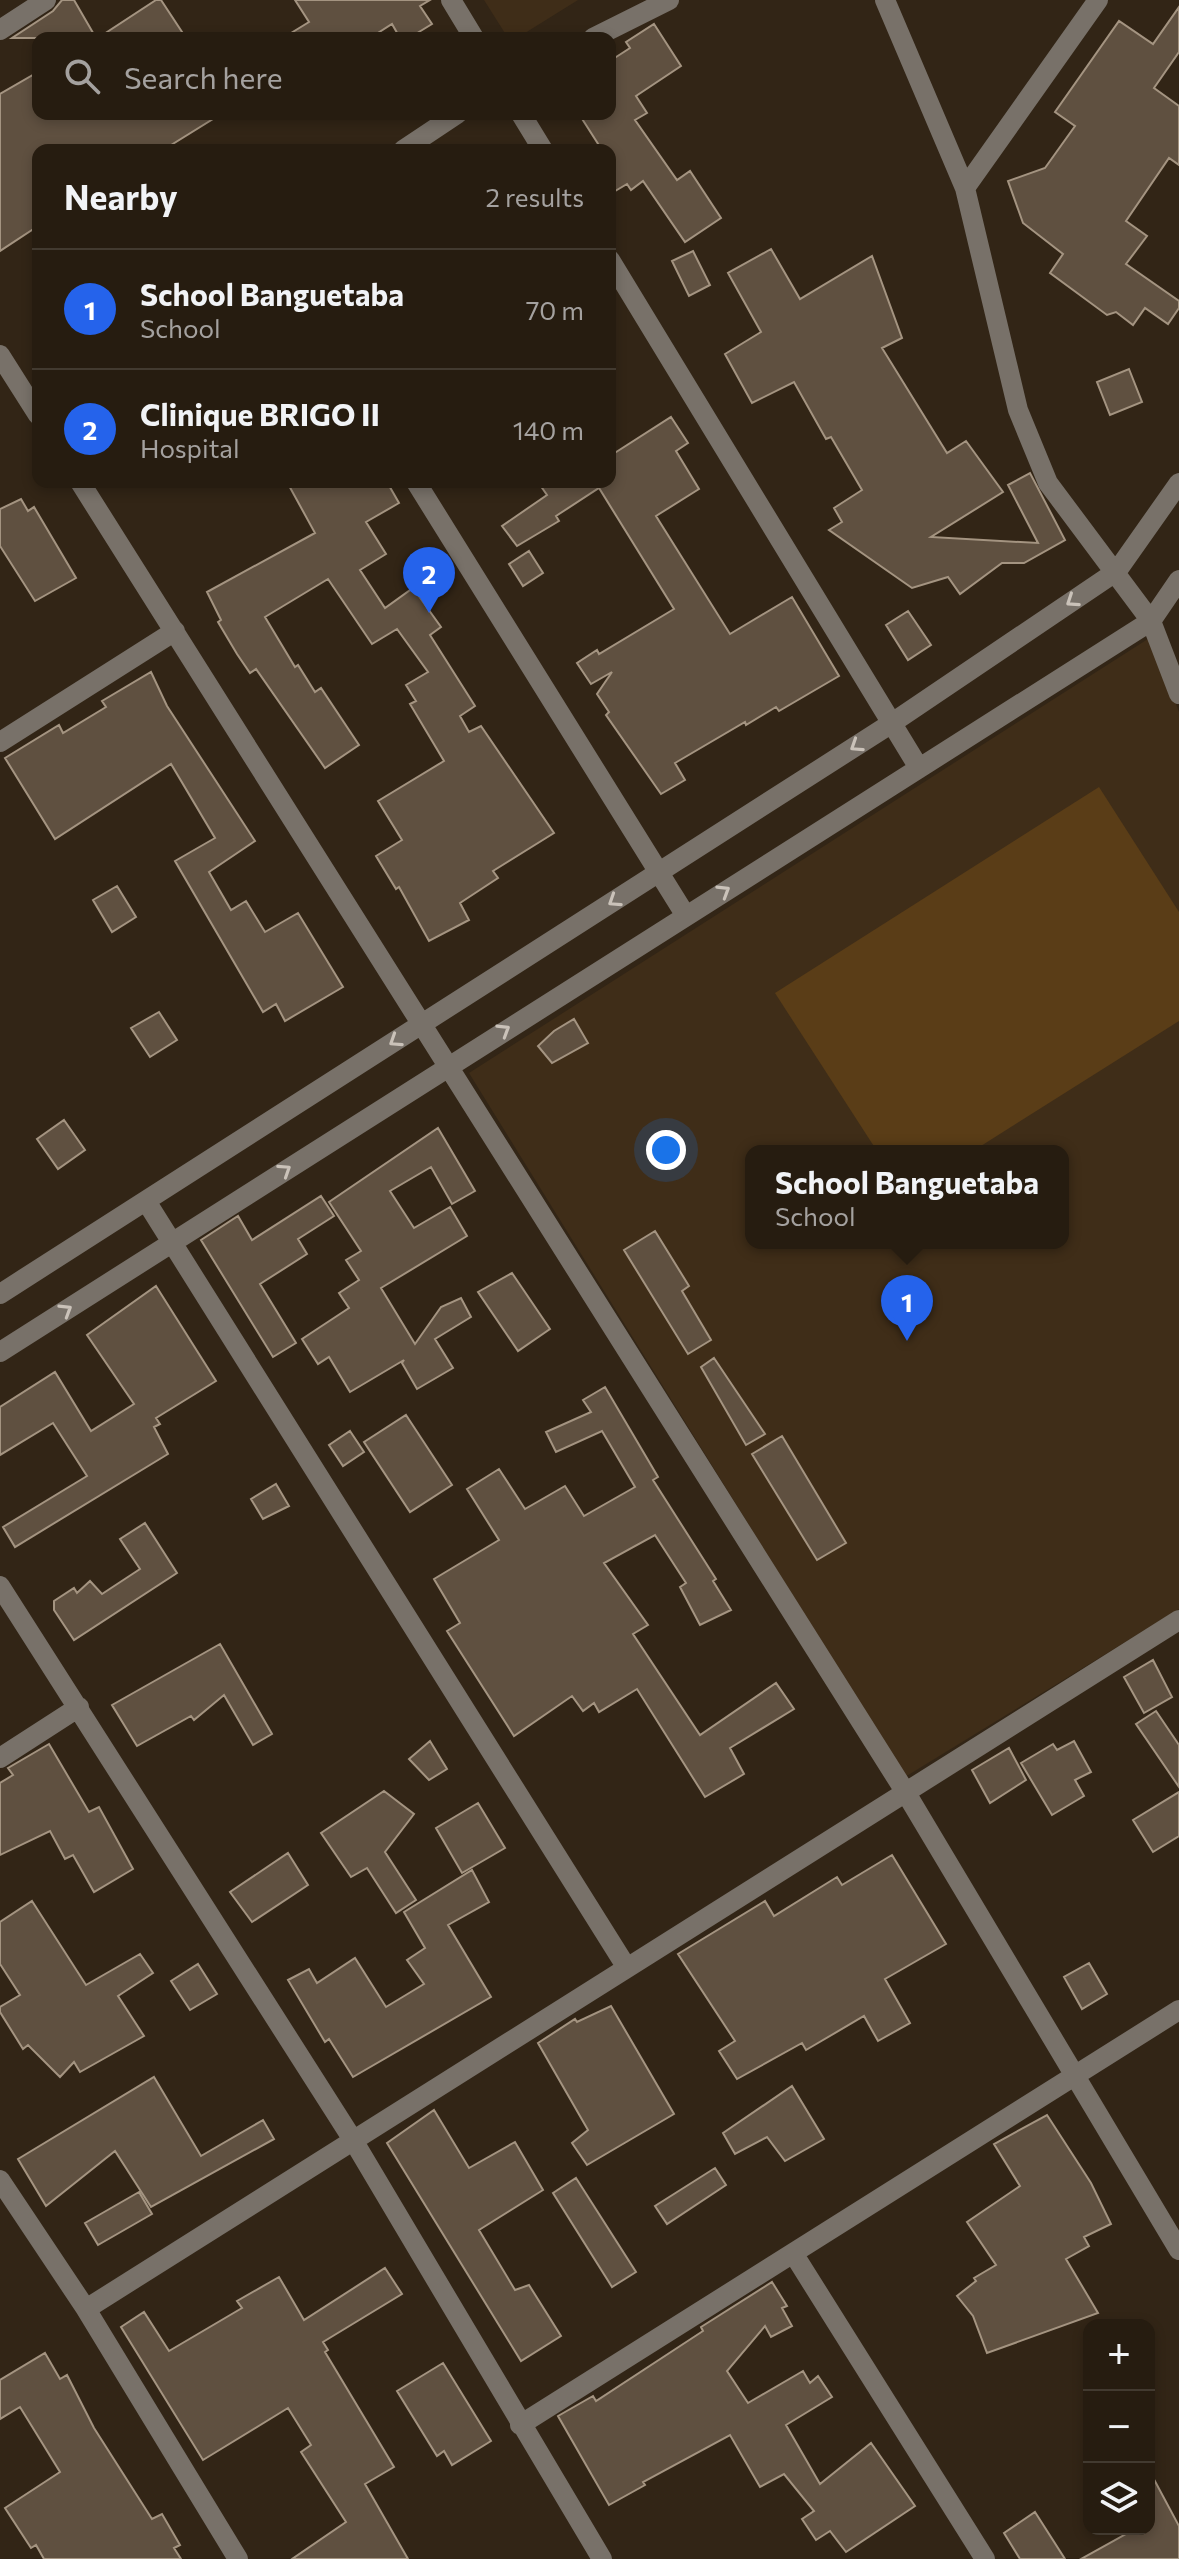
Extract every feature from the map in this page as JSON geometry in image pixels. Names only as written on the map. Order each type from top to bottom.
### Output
[{"type":"street","points":[[0,30],[46,0]]},
{"type":"street","points":[[451,0],[470,32]]},
{"type":"street","points":[[605,32],[669,0]]},
{"type":"street","points":[[885,0],[965,188],[1018,410],[1048,483],[1117,571],[1151,621],[1179,694]]},
{"type":"street","points":[[965,188],[1098,0]]},
{"type":"street","points":[[412,144],[448,120]]},
{"type":"street","points":[[525,120],[539,144]]},
{"type":"street","points":[[616,270],[919,768]]},
{"type":"street","points":[[0,355],[31,389]]},
{"type":"street","points":[[0,1294],[892,723],[1117,571],[1179,483]]},
{"type":"street","points":[[84,488],[906,1793],[1179,2250]]},
{"type":"street","points":[[420,488],[686,916]]},
{"type":"street","points":[[0,1352],[1151,621],[1179,580]]},
{"type":"street","points":[[0,742],[175,631]]},
{"type":"street","points":[[146,1201],[170,1244],[627,1968]]},
{"type":"street","points":[[0,1586],[353,2140],[602,2559]]},
{"type":"street","points":[[86,2309],[1179,1620]]},
{"type":"street","points":[[0,1758],[79,1707]]},
{"type":"street","points":[[520,2425],[1179,2010]]},
{"type":"street","points":[[0,2180],[86,2309],[238,2559]]},
{"type":"street","points":[[793,2253],[985,2559]]},
{"type":"shaded area","points":[[484,0],[578,0],[527,32],[504,32]]},
{"type":"shaded area","points":[[1151,637],[1179,712],[1179,1609],[905,1777],[469,1073]]},
{"type":"shaded area","points":[[1099,787],[1179,912],[1179,1021],[983,1145],[873,1145],[775,993]]},
{"type":"building","points":[[62,0],[74,0],[93,32],[32,32],[32,38],[12,38],[53,11]]},
{"type":"building","points":[[156,0],[161,0],[182,32],[107,32]]},
{"type":"building","points":[[295,0],[430,0],[420,6],[432,24],[419,32],[397,32],[392,24],[379,32],[293,32],[309,22]]},
{"type":"building","points":[[1179,7],[1179,52],[1154,88],[1179,106],[1179,165],[1169,158],[1126,221],[1147,236],[1126,264],[1179,301],[1179,308],[1168,324],[1145,308],[1133,325],[1116,312],[1107,315],[1050,273],[1063,254],[1023,223],[1008,181],[1045,168],[1075,126],[1055,112],[1119,21],[1153,44]]},
{"type":"building","points":[[654,24],[681,66],[636,96],[647,113],[635,120],[677,180],[690,171],[721,218],[685,242],[643,181],[631,190],[627,184],[616,190],[616,144],[598,144],[583,120],[616,120],[616,57],[630,48],[626,42]]},
{"type":"building","points":[[32,75],[32,120],[211,120],[173,144],[32,144],[32,230],[0,251],[0,94]]},
{"type":"building","points":[[771,249],[800,299],[872,256],[902,338],[882,348],[947,453],[966,441],[1003,492],[931,537],[1038,543],[1008,485],[1030,473],[1065,540],[1024,563],[1002,563],[960,594],[948,577],[912,588],[829,530],[842,522],[834,508],[862,490],[831,437],[826,439],[794,382],[752,403],[725,354],[761,332],[728,273]]},
{"type":"building","points":[[693,251],[710,285],[689,296],[672,261]]},
{"type":"building","points":[[1129,369],[1142,402],[1110,415],[1097,382]]},
{"type":"building","points":[[671,417],[688,443],[676,451],[699,489],[656,516],[730,634],[792,597],[839,676],[779,711],[776,707],[746,725],[745,722],[675,763],[685,780],[661,794],[606,715],[609,712],[597,694],[612,672],[591,684],[577,663],[597,650],[599,654],[674,609],[599,488],[616,488],[616,452]]},
{"type":"building","points":[[290,488],[390,488],[399,503],[366,522],[386,554],[360,570],[385,608],[413,588],[441,627],[430,635],[475,706],[460,716],[469,732],[481,726],[554,833],[493,871],[498,878],[460,903],[469,920],[429,941],[399,887],[396,889],[376,856],[402,840],[378,801],[444,761],[410,704],[416,701],[406,685],[428,672],[397,629],[372,644],[328,579],[265,617],[295,667],[298,665],[315,692],[321,688],[359,745],[325,768],[256,669],[250,673],[237,654],[218,622],[221,620],[207,592],[315,533]]},
{"type":"building","points":[[542,488],[599,488],[556,516],[559,521],[517,546],[502,526],[547,495]]},
{"type":"building","points":[[21,499],[28,511],[34,507],[76,578],[35,601],[0,546],[0,509]]},
{"type":"building","points":[[529,551],[543,573],[523,586],[509,564]]},
{"type":"building","points":[[908,611],[931,645],[908,660],[886,625]]},
{"type":"building","points":[[151,672],[167,706],[255,841],[209,872],[231,910],[246,901],[265,932],[298,913],[343,987],[285,1021],[276,1004],[263,1012],[175,861],[215,838],[171,764],[55,839],[5,758],[59,725],[63,733],[106,707],[102,701]]},
{"type":"building","points":[[117,886],[136,917],[112,932],[93,900]]},
{"type":"building","points":[[159,1012],[177,1040],[150,1057],[131,1028]]},
{"type":"building","points":[[574,1019],[588,1043],[552,1063],[538,1046],[554,1031]]},
{"type":"building","points":[[64,1120],[85,1150],[58,1169],[37,1139]]},
{"type":"building","points":[[438,1128],[475,1191],[452,1204],[431,1167],[390,1191],[414,1228],[450,1207],[467,1236],[381,1288],[415,1344],[441,1307],[461,1298],[471,1317],[435,1339],[453,1368],[417,1389],[402,1363],[404,1360],[350,1392],[329,1357],[318,1364],[302,1339],[349,1308],[339,1293],[359,1280],[346,1260],[361,1251],[329,1202]]},
{"type":"building","points":[[321,1196],[334,1216],[298,1239],[307,1254],[260,1284],[296,1343],[273,1357],[201,1240],[238,1216],[252,1240]]},
{"type":"building","points":[[655,1231],[689,1286],[682,1291],[711,1340],[688,1354],[624,1250]]},
{"type":"building","points":[[512,1273],[550,1329],[518,1351],[478,1292]]},
{"type":"building","points":[[156,1286],[216,1381],[156,1418],[160,1424],[154,1427],[168,1454],[15,1547],[3,1527],[87,1476],[53,1423],[0,1455],[0,1407],[55,1372],[91,1431],[134,1404],[87,1335]]},
{"type":"building","points":[[714,1358],[765,1434],[746,1445],[701,1367]]},
{"type":"building","points":[[605,1387],[658,1477],[653,1480],[716,1579],[713,1581],[731,1610],[700,1625],[680,1587],[686,1583],[655,1535],[604,1563],[648,1625],[633,1634],[700,1735],[776,1683],[794,1709],[730,1748],[744,1774],[705,1797],[637,1689],[599,1712],[594,1703],[583,1711],[572,1696],[514,1736],[447,1631],[460,1623],[434,1579],[499,1540],[467,1489],[499,1469],[525,1509],[565,1486],[584,1516],[635,1487],[602,1431],[556,1452],[546,1432],[591,1412],[583,1400]]},
{"type":"building","points":[[406,1415],[452,1485],[410,1512],[364,1442]]},
{"type":"building","points":[[350,1431],[364,1452],[343,1466],[329,1445]]},
{"type":"building","points":[[782,1436],[846,1543],[817,1560],[752,1454]]},
{"type":"building","points":[[276,1484],[289,1506],[263,1519],[251,1499]]},
{"type":"building","points":[[145,1523],[177,1573],[74,1640],[54,1610],[54,1601],[74,1588],[77,1593],[90,1581],[102,1594],[140,1569],[120,1539]]},
{"type":"building","points":[[220,1644],[272,1734],[253,1745],[224,1695],[194,1720],[191,1716],[137,1746],[112,1705]]},
{"type":"building","points":[[1153,1660],[1172,1697],[1144,1713],[1124,1677]]},
{"type":"building","points":[[1156,1711],[1179,1745],[1179,1787],[1136,1724]]},
{"type":"building","points":[[430,1741],[447,1769],[429,1780],[409,1759]]},
{"type":"building","points":[[1074,1741],[1091,1772],[1075,1780],[1084,1796],[1052,1815],[1021,1763],[1053,1744],[1057,1750]]},
{"type":"building","points":[[49,1744],[89,1812],[99,1807],[133,1869],[94,1892],[73,1855],[65,1859],[50,1831],[0,1855],[0,1783],[13,1775],[8,1768]]},
{"type":"building","points":[[1009,1748],[1026,1780],[990,1803],[972,1770]]},
{"type":"building","points":[[384,1791],[414,1814],[385,1852],[416,1900],[396,1913],[367,1868],[351,1877],[321,1833]]},
{"type":"building","points":[[1179,1792],[1179,1836],[1153,1852],[1133,1820]]},
{"type":"building","points":[[478,1803],[505,1848],[462,1873],[436,1828]]},
{"type":"building","points":[[288,1853],[308,1885],[252,1922],[230,1892]]},
{"type":"building","points":[[892,1855],[946,1944],[885,1979],[910,2023],[878,2041],[864,2016],[806,2050],[802,2043],[737,2079],[719,2051],[735,2041],[678,1954],[765,1901],[774,1916],[837,1877],[842,1885]]},
{"type":"building","points":[[472,1870],[489,1902],[448,1925],[491,1997],[353,2077],[329,2039],[325,2042],[288,1980],[309,1969],[317,1983],[355,1958],[386,2007],[424,1984],[407,1960],[425,1948],[404,1912]]},
{"type":"building","points":[[32,1901],[86,1985],[140,1954],[153,1973],[118,1996],[144,2036],[80,2072],[74,2062],[60,2077],[28,2045],[23,2049],[0,2012],[0,2007],[20,1995],[0,1964],[0,1922]]},
{"type":"building","points":[[1089,1963],[1107,1994],[1082,2009],[1064,1977]]},
{"type":"building","points":[[198,1964],[217,1994],[190,2010],[171,1981]]},
{"type":"building","points":[[611,2006],[674,2114],[587,2165],[572,2143],[588,2130],[538,2043],[575,2019],[577,2022]]},
{"type":"building","points":[[154,2077],[201,2156],[263,2120],[274,2139],[151,2207],[115,2151],[46,2206],[18,2159]]},
{"type":"building","points":[[792,2086],[824,2139],[785,2161],[767,2137],[735,2154],[723,2133]]},
{"type":"building","points":[[434,2110],[469,2168],[515,2142],[543,2190],[479,2230],[515,2290],[529,2285],[561,2336],[521,2361],[387,2143]]},
{"type":"building","points":[[1047,2115],[1091,2183],[1111,2224],[1084,2237],[1089,2246],[1066,2259],[1098,2313],[987,2353],[973,2316],[957,2296],[976,2281],[974,2278],[996,2265],[967,2222],[1020,2186],[994,2144]]},
{"type":"building","points":[[715,2168],[726,2185],[667,2224],[655,2206]]},
{"type":"building","points":[[576,2178],[636,2272],[612,2287],[553,2193]]},
{"type":"building","points":[[139,2192],[152,2214],[98,2245],[85,2223]]},
{"type":"building","points":[[385,2268],[402,2294],[323,2342],[328,2350],[325,2352],[394,2467],[365,2484],[408,2559],[292,2559],[346,2522],[301,2452],[311,2445],[288,2408],[203,2460],[121,2327],[144,2312],[169,2351],[242,2308],[237,2301],[279,2277],[304,2320]]},
{"type":"building","points":[[772,2282],[787,2306],[782,2308],[792,2326],[771,2337],[765,2326],[727,2371],[748,2403],[803,2371],[810,2383],[818,2376],[832,2397],[786,2425],[820,2484],[871,2443],[915,2506],[846,2552],[830,2531],[816,2540],[802,2519],[814,2511],[784,2474],[760,2487],[730,2435],[643,2482],[645,2485],[609,2505],[558,2416],[593,2396],[596,2401],[703,2331],[701,2327]]},
{"type":"building","points":[[45,2353],[60,2379],[67,2375],[94,2428],[152,2519],[162,2514],[180,2545],[174,2548],[181,2559],[44,2559],[36,2545],[31,2548],[5,2508],[60,2472],[20,2407],[0,2419],[0,2380]]},
{"type":"building","points":[[443,2363],[491,2441],[452,2465],[444,2451],[437,2456],[397,2391]]},
{"type":"building","points":[[1155,2481],[1179,2526],[1179,2559],[1081,2559],[1124,2535],[1155,2535]]},
{"type":"building","points":[[1035,2512],[1065,2559],[1020,2559],[1004,2533]]},
{"type":"place","name":"Clinique BRIGO II","points":[[429,613]]},
{"type":"place","name":"School Banguetaba","points":[[907,1341]]}]
